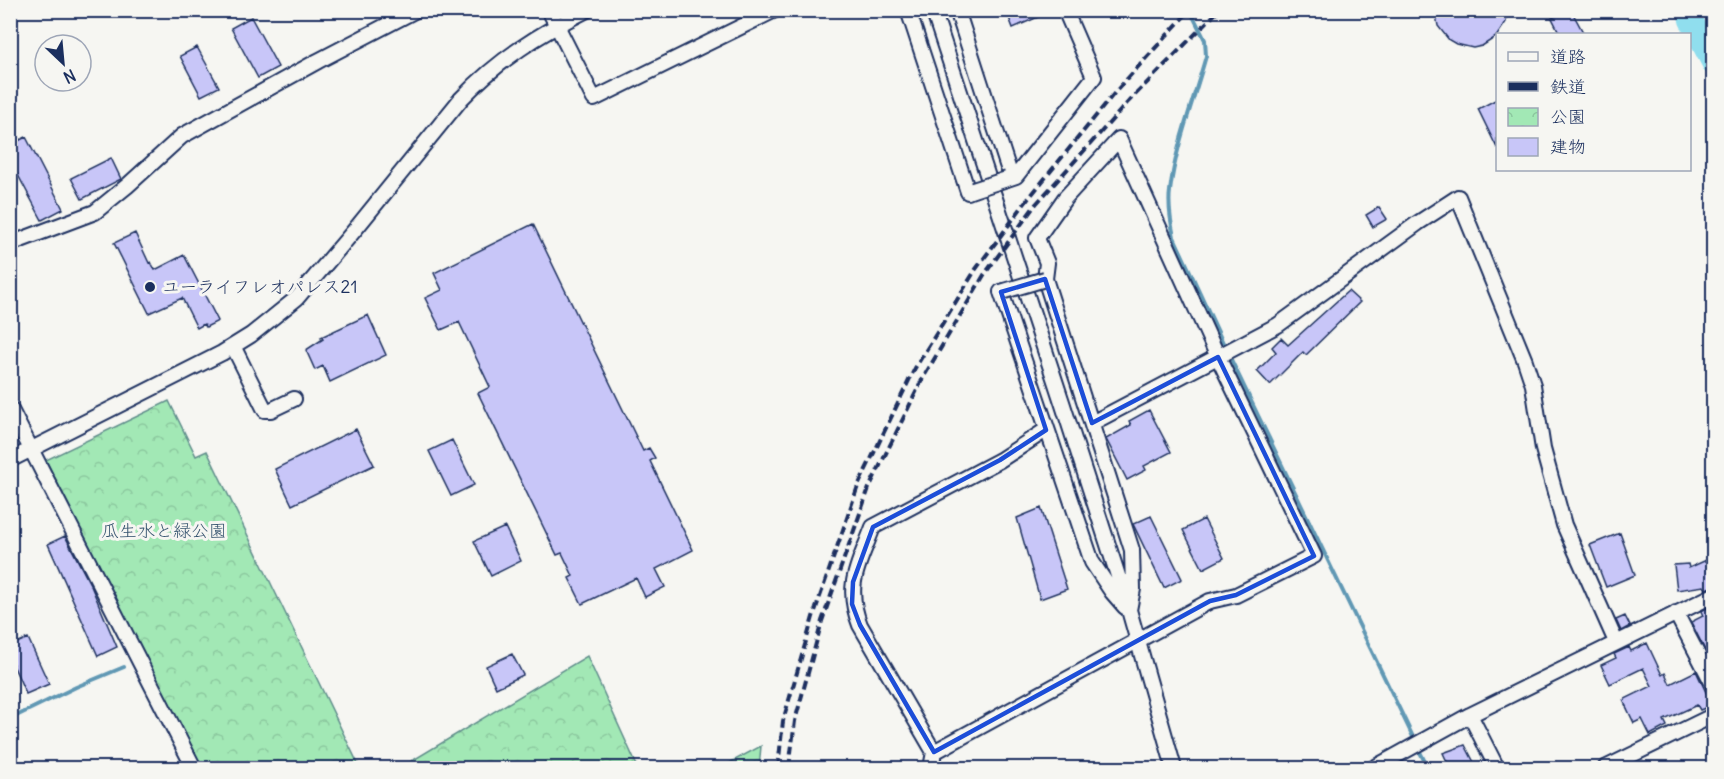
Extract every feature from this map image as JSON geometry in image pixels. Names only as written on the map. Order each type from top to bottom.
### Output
[{"type":"street","points":[[10,244],[95,212],[182,136],[416,10]]},
{"type":"street","points":[[549,10],[594,99],[775,10]]},
{"type":"street","points":[[10,460],[233,346],[268,323],[297,298],[479,80],[516,50],[587,10]]},
{"type":"street","points":[[908,10],[968,192],[1016,176],[1094,77],[1065,10]]},
{"type":"street","points":[[933,10],[1129,610],[1174,768]]},
{"type":"street","points":[[957,10],[1009,178]]},
{"type":"street","points":[[934,752],[1210,601],[1236,595],[1314,555],[1224,354],[1119,139],[1065,198],[1037,238],[1047,263],[1046,279],[1132,550],[1133,590],[1129,610]]},
{"type":"street","points":[[1092,423],[1278,325],[1418,223],[1458,197],[1530,376],[1543,448],[1564,525],[1616,642]]},
{"type":"street","points":[[1046,279],[1001,292],[1092,562],[1112,592],[1129,610]]},
{"type":"street","points":[[233,346],[265,410],[271,410],[294,399]]},
{"type":"street","points":[[10,408],[194,768]]},
{"type":"street","points":[[930,768],[934,752],[860,625],[852,604],[853,582],[873,527],[1000,460],[1046,430]]},
{"type":"street","points":[[1376,768],[1470,715],[1713,595]]},
{"type":"street","points":[[1676,613],[1713,686]]},
{"type":"street","points":[[1470,715],[1497,768]]},
{"type":"street","points":[[1605,768],[1713,715]]},
{"type":"highlighted area","points":[[1045,279],[1092,423],[1218,357],[1314,556],[1236,595],[1210,601],[934,752],[860,625],[852,604],[853,582],[873,527],[1000,460],[1046,430],[1001,292]]},
{"type":"green space","name":"瓜生水と緑公園","points":[[169,401],[196,456],[207,451],[360,768],[198,768],[46,460]]},
{"type":"green space","points":[[587,656],[638,768],[400,768]]},
{"type":"green space","points":[[761,746],[759,768],[720,768]]},
{"type":"building","points":[[1006,10],[1054,10],[1013,28]]},
{"type":"building","points":[[1435,10],[1508,10],[1506,22],[1499,33],[1496,33],[1496,37],[1482,46],[1473,48],[1456,44],[1449,40],[1438,26]]},
{"type":"building","points":[[1571,10],[1583,33],[1560,33],[1552,18]]},
{"type":"building","points":[[251,17],[278,67],[258,78],[231,28]]},
{"type":"building","points":[[197,47],[219,87],[201,96],[180,56]]},
{"type":"building","points":[[1496,100],[1496,146],[1478,109]]},
{"type":"building","points":[[26,137],[63,209],[42,220],[10,160],[10,145]]},
{"type":"building","points":[[111,158],[121,179],[82,199],[71,178]]},
{"type":"building","points":[[1379,207],[1387,219],[1373,227],[1366,215]]},
{"type":"building","points":[[533,224],[643,451],[649,448],[655,458],[650,461],[693,550],[656,569],[665,587],[645,597],[636,578],[582,604],[569,578],[573,576],[562,553],[557,555],[478,393],[490,387],[459,322],[441,330],[425,298],[442,290],[434,273]]},
{"type":"building","points":[[135,233],[149,263],[151,262],[155,270],[184,255],[218,321],[206,327],[204,324],[197,328],[182,298],[149,313],[114,243]]},
{"type":"building","points":[[1348,291],[1360,302],[1306,355],[1303,352],[1270,385],[1257,371],[1276,352],[1272,347],[1281,338],[1288,345]]},
{"type":"building","points":[[368,315],[386,355],[330,382],[323,366],[315,370],[306,350],[323,339],[321,337]]},
{"type":"building","points":[[1149,410],[1171,452],[1144,466],[1146,470],[1127,480],[1106,439],[1131,425],[1129,421]]},
{"type":"building","points":[[356,429],[374,465],[292,505],[275,469]]},
{"type":"building","points":[[452,440],[474,485],[451,496],[429,451]]},
{"type":"building","points":[[1041,508],[1067,589],[1040,599],[1017,518]]},
{"type":"building","points":[[1151,516],[1182,579],[1164,588],[1133,524]]},
{"type":"building","points":[[1204,519],[1224,558],[1203,569],[1183,530]]},
{"type":"building","points":[[505,527],[521,561],[491,576],[474,541]]},
{"type":"building","points":[[1620,533],[1635,575],[1606,587],[1590,545]]},
{"type":"building","points":[[65,536],[91,586],[117,647],[98,656],[48,544]]},
{"type":"building","points":[[1713,557],[1713,586],[1706,589],[1704,586],[1677,590],[1674,565],[1688,564],[1689,568]]},
{"type":"building","points":[[1712,606],[1713,666],[1691,622],[1703,616],[1701,611]]},
{"type":"building","points":[[1625,616],[1630,626],[1621,631],[1616,620]]},
{"type":"building","points":[[28,638],[49,684],[26,694],[10,658],[10,646]]},
{"type":"building","points":[[1647,643],[1662,675],[1665,673],[1670,684],[1696,671],[1712,705],[1700,710],[1697,705],[1664,720],[1667,726],[1650,735],[1642,719],[1634,723],[1623,700],[1652,686],[1643,668],[1610,684],[1601,665],[1616,658],[1614,654],[1629,647],[1631,651]]},
{"type":"building","points":[[512,654],[523,675],[496,688],[486,666]]},
{"type":"building","points":[[1465,745],[1477,768],[1450,768],[1443,753]]},
{"type":"waterway","points":[[1190,10],[1205,40],[1206,56],[1172,175],[1169,203],[1174,237],[1415,741]]},
{"type":"waterway","points":[[1689,10],[1691,20],[1714,64]]},
{"type":"waterway","points":[[10,719],[124,667]]},
{"type":"waterway","points":[[1418,748],[1428,768]]},
{"type":"railway","points":[[778,768],[783,721],[813,617],[858,486],[915,368],[976,269],[1028,199],[1117,90],[1190,10]]},
{"type":"railway","points":[[789,768],[795,721],[822,621],[869,488],[923,378],[984,275],[1036,204],[1129,101],[1219,10]]},
{"type":"place","name":"ユーライフレオパレス21","points":[[150,287]]}]
